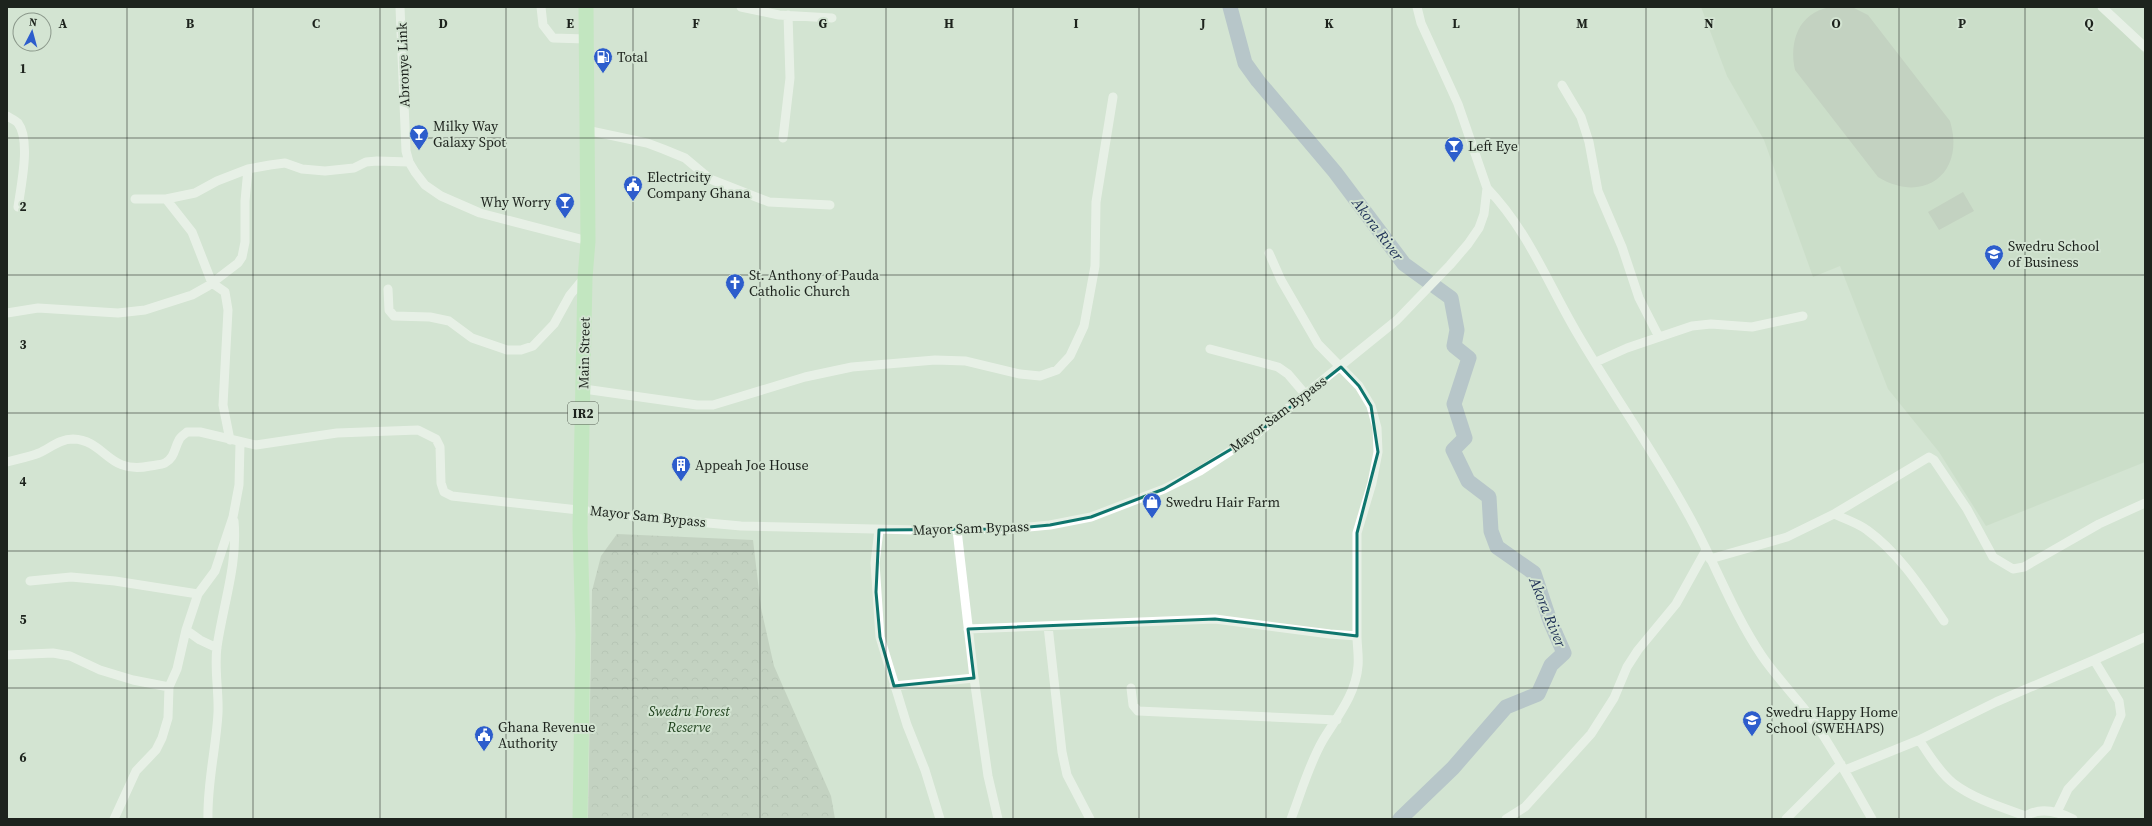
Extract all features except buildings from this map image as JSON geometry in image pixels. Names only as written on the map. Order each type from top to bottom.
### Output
[{"type":"main road","name":"Main Street","points":[[580,819],[583,635],[580,566],[585,278],[588,241],[586,7]]},
{"type":"street","name":"Abronye Link","points":[[400,7],[408,162]]},
{"type":"street","points":[[541,7],[543,25],[553,38],[586,39]]},
{"type":"street","points":[[740,7],[788,15],[832,18]]},
{"type":"street","name":"Mayor Sam Bypass","points":[[7,462],[39,453],[56,443],[72,439],[90,444],[122,466],[146,467],[164,463],[174,454],[179,440],[187,432],[200,432],[240,443],[256,445],[337,433],[418,430],[429,434],[436,439],[440,447],[441,483],[444,492],[452,496],[741,526],[879,530],[1008,529],[1050,525],[1091,517],[1164,489],[1200,471],[1255,435],[1341,367],[1397,320],[1440,276],[1468,244],[1479,228],[1484,214],[1488,188],[1458,104],[1421,24],[1417,7]]},
{"type":"street","points":[[2102,7],[2145,47]]},
{"type":"street","points":[[783,138],[790,78],[788,15]]},
{"type":"street","points":[[1562,85],[1581,117],[1589,142],[1598,191],[1622,247],[1639,298],[1659,336]]},
{"type":"street","points":[[584,389],[697,405],[713,405],[805,377],[852,367],[934,360],[966,361],[1020,374],[1040,376],[1057,370],[1070,356],[1084,326],[1095,266],[1096,202],[1113,97]]},
{"type":"street","points":[[7,116],[17,122],[23,137],[24,152],[18,207]]},
{"type":"street","points":[[586,130],[647,143],[663,149],[685,158],[710,179],[768,202],[830,205]]},
{"type":"street","points":[[135,199],[166,199],[195,193],[217,181],[248,169],[285,164],[302,169],[325,171],[354,168],[366,162],[408,162],[426,185],[441,196],[488,215],[588,241]]},
{"type":"street","points":[[7,313],[38,308],[118,313],[145,310],[192,296],[238,263],[242,257],[245,242],[245,201],[248,169]]},
{"type":"street","points":[[1488,188],[1507,209],[1541,262],[1577,333],[1648,446],[1695,527],[1708,555],[1762,656],[1812,719],[1843,767],[1872,819]]},
{"type":"street","points":[[166,199],[192,232],[212,283],[225,292],[227,296],[228,310],[223,405],[230,440]]},
{"type":"street","points":[[1269,253],[1305,323],[1318,344],[1359,386],[1371,406],[1377,428],[1378,452],[1372,483],[1357,533],[1358,667],[1350,696],[1337,720],[1323,740],[1306,778],[1291,819]]},
{"type":"street","points":[[388,289],[389,310],[394,316],[430,317],[449,321],[472,338],[508,350],[521,350],[533,346],[554,324],[570,295],[585,278]]},
{"type":"street","points":[[1596,362],[1659,336],[1692,326],[1711,324],[1752,327],[1803,316]]},
{"type":"street","points":[[1210,349],[1278,366],[1288,374],[1305,394]]},
{"type":"street","points":[[114,819],[136,771],[156,750],[162,738],[168,718],[168,687],[177,669],[186,630],[198,594],[215,571],[233,518],[239,485],[240,443]]},
{"type":"street","points":[[1506,819],[1525,807],[1591,734],[1614,698],[1627,667],[1638,650],[1676,604],[1708,555],[1787,537],[1834,514],[1929,457],[1934,460],[1967,509],[1993,557],[2013,569],[2024,567],[2099,524],[2145,503]]},
{"type":"street","points":[[1834,514],[1866,529],[1889,549],[1916,581],[1944,621]]},
{"type":"street","points":[[208,819],[211,764],[218,713],[217,648],[231,575],[235,537],[233,518]]},
{"type":"street","points":[[879,530],[875,563],[876,600],[880,637],[894,686],[925,770],[940,819]]},
{"type":"street","points":[[956,530],[974,678],[988,776],[998,819]]},
{"type":"street","points":[[30,581],[71,577],[115,581],[198,594]]},
{"type":"street","points":[[968,629],[1215,619],[1330,634],[1357,636]]},
{"type":"street","points":[[1048,626],[1062,752],[1068,774],[1090,819]]},
{"type":"street","points":[[186,630],[200,640],[217,648]]},
{"type":"street","points":[[1786,819],[1843,767],[1919,740],[1996,702],[2145,637]]},
{"type":"street","points":[[7,655],[54,653],[70,656],[100,670],[133,680],[168,687]]},
{"type":"street","points":[[2057,812],[2068,789],[2107,747],[2121,715],[2119,701],[2094,660]]},
{"type":"street","points":[[894,686],[974,678]]},
{"type":"street","points":[[1131,688],[1133,705],[1138,711],[1337,720]]},
{"type":"street","points":[[1919,740],[1944,774],[1953,783],[1973,796],[2024,817],[2041,811],[2057,812],[2073,819]]},
{"type":"highlighted area","points":[[1341,367],[1359,386],[1371,406],[1378,452],[1357,533],[1357,636],[1215,619],[968,629],[974,678],[894,686],[880,637],[876,592],[879,530],[1009,529],[1050,525],[1091,517],[1164,489],[1255,435]]},
{"type":"shaded area","name":"Swedru School of Business","points":[[1701,7],[2098,7],[2145,54],[2145,462],[1986,526],[1939,452],[1888,389],[1840,266],[1813,277],[1764,140],[1727,76]]},
{"type":"green space","points":[[1830,7],[1854,8],[1868,15],[1950,121],[1953,139],[1952,156],[1946,169],[1937,179],[1925,185],[1911,187],[1895,185],[1878,177],[1795,70],[1793,49],[1798,30],[1810,15],[1819,10]]},
{"type":"green space","points":[[1963,192],[1974,211],[1939,230],[1928,212]]},
{"type":"green space","name":"Swedru Forest Reserve","points":[[617,534],[753,540],[761,608],[774,666],[831,796],[835,819],[588,819],[592,591],[601,556]]},
{"type":"waterway","name":"Akora River","points":[[1230,7],[1245,63],[1258,81],[1335,172],[1404,264],[1451,298],[1457,330],[1454,346],[1469,358],[1454,404],[1465,438],[1453,450],[1468,481],[1489,497],[1491,531],[1497,547],[1534,573],[1550,621],[1564,653],[1551,665],[1538,694],[1506,707],[1453,768],[1400,819]]},
{"type":"place","name":"Total","points":[[603,74]]},
{"type":"place","name":"Milky Way Galaxy Spot","points":[[419,151]]},
{"type":"place","name":"Left Eye","points":[[1454,163]]},
{"type":"place","name":"Electricity Company Ghana","points":[[633,202]]},
{"type":"place","name":"Why Worry","points":[[565,219]]},
{"type":"place","name":"Swedru School of Business","points":[[1994,271]]},
{"type":"place","name":"St. Anthony of Pauda Catholic Church","points":[[735,300]]},
{"type":"place","name":"Appeah Joe House","points":[[681,482]]},
{"type":"place","name":"Swedru Hair Farm","points":[[1152,519]]},
{"type":"place","name":"Swedru Happy Home School (SWEHAPS)","points":[[1752,737]]},
{"type":"place","name":"Ghana Revenue Authority","points":[[484,752]]}]
